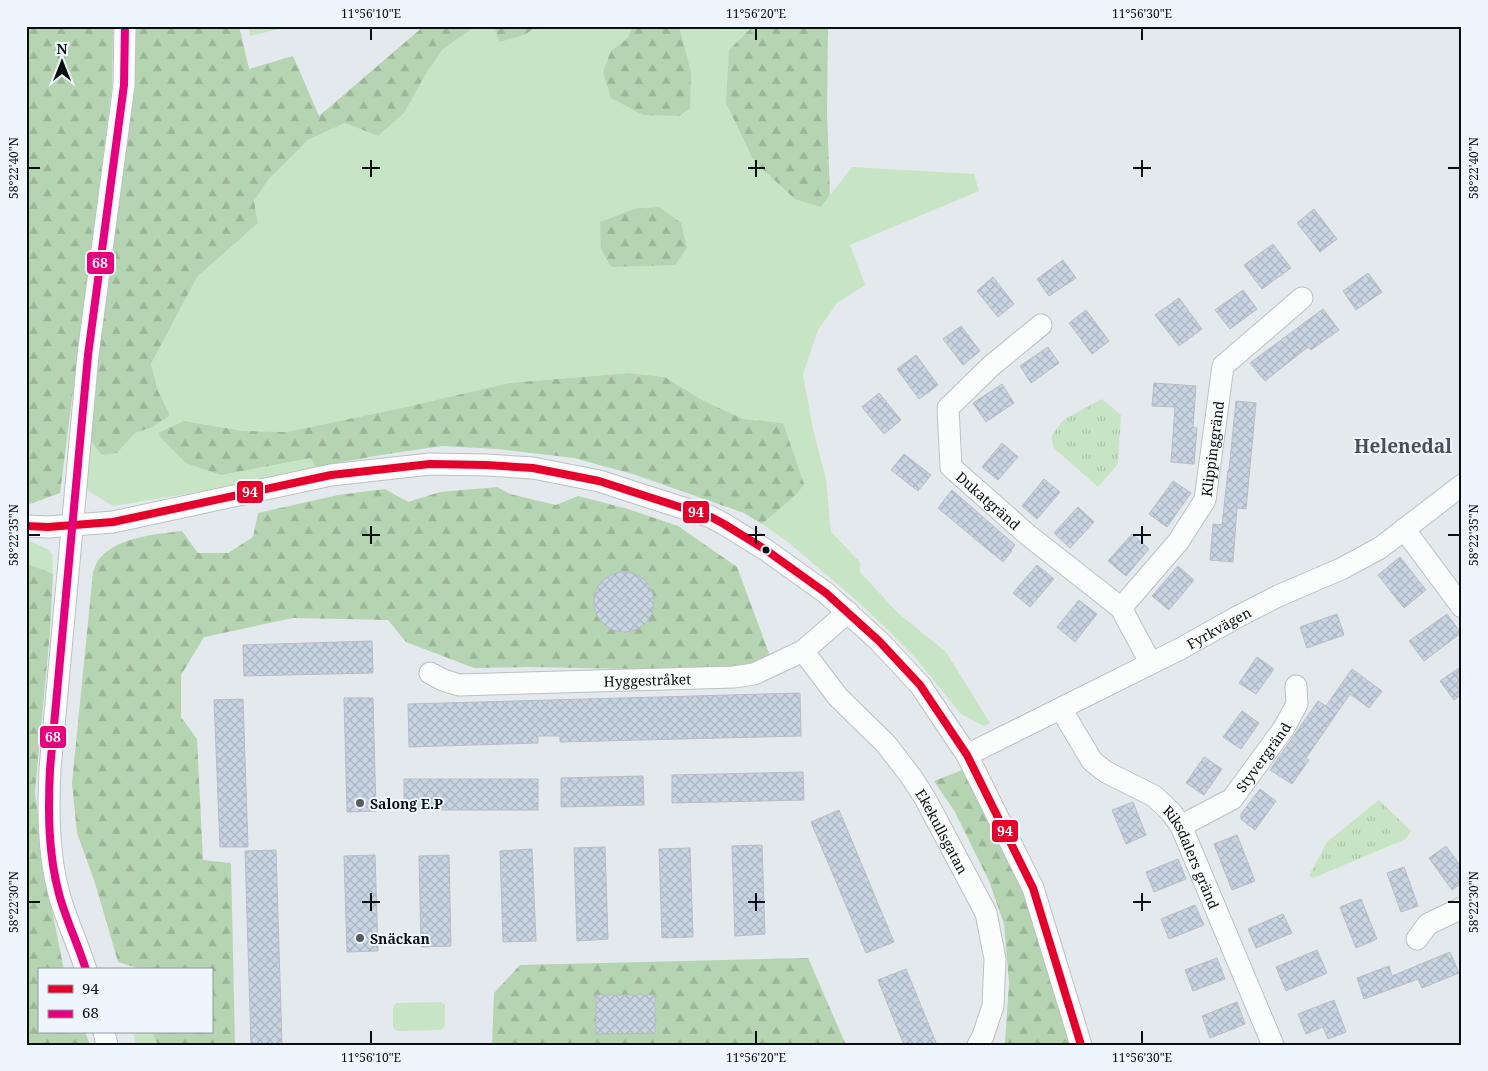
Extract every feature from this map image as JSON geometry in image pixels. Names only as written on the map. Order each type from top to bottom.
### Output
[{"type":"street","points":[[85,968],[59,893],[52,858],[49,828],[50,769],[88,355],[124,85],[125,26]]},
{"type":"street","name":"Klippinggränd","points":[[1121,608],[1178,542],[1205,500],[1223,366],[1302,298]]},
{"type":"street","name":"Dukatgränd","points":[[1041,325],[992,366],[948,408],[951,467],[1028,535],[1121,608],[1150,662]]},
{"type":"street","points":[[26,526],[73,526],[113,522],[331,475],[430,464],[533,468],[599,480],[711,518],[785,562],[818,587],[879,640],[920,685],[967,755],[1033,888],[1081,1045]]},
{"type":"street","name":"Fyrkvägen","points":[[967,755],[1061,709],[1150,662],[1180,649],[1238,616],[1278,596],[1341,569],[1380,548],[1462,485]]},
{"type":"street","points":[[1404,529],[1462,607]]},
{"type":"street","name":"Hyggestråket","points":[[430,673],[458,685],[734,677],[754,674],[803,651],[848,612]]},
{"type":"street","name":"Ekekullsgatan","points":[[803,651],[838,697],[886,744],[912,778],[925,798],[986,913],[996,959],[993,1006],[978,1045]]},
{"type":"street","name":"Styvergränd","points":[[1181,826],[1232,799],[1284,728],[1297,704],[1296,686]]},
{"type":"street","name":"Riksdalers gränd","points":[[1061,709],[1092,762],[1106,772],[1154,796],[1181,826],[1273,1045]]},
{"type":"street","points":[[1417,940],[1428,924],[1462,908]]},
{"type":"green space","points":[[26,26],[113,26],[112,87],[60,493],[30,504],[26,504]]},
{"type":"green space","points":[[135,26],[239,26],[249,69],[293,56],[319,116],[424,26],[476,26],[443,49],[428,70],[404,113],[378,136],[345,123],[308,140],[268,180],[254,201],[258,223],[197,277],[151,364],[158,391],[170,415],[153,427],[135,433],[117,453],[102,455],[88,437]]},
{"type":"green space","points":[[248,26],[293,26],[250,36]]},
{"type":"green space","points":[[476,26],[494,26],[499,41],[532,31],[537,26],[753,26],[729,50],[821,207],[852,167],[974,174],[979,191],[850,245],[865,285],[837,303],[818,330],[803,374],[813,430],[826,479],[831,532],[860,562],[860,572],[898,613],[946,652],[990,723],[984,726],[961,714],[914,656],[862,605],[789,543],[762,524],[796,495],[783,423],[743,419],[702,400],[665,377],[629,373],[509,383],[286,432],[243,431],[184,421],[221,475],[311,458],[315,467],[199,492],[113,506],[88,491],[86,484],[88,437],[117,453],[135,433],[153,427],[170,415],[158,391],[151,364],[197,277],[258,223],[254,201],[268,180],[308,140],[346,123],[378,136],[443,49]]},
{"type":"green space","points":[[494,26],[537,26],[515,38],[499,42]]},
{"type":"green space","points":[[632,26],[679,26],[691,72],[690,108],[679,116],[643,115],[611,98],[603,72],[611,51],[628,38]]},
{"type":"green space","points":[[753,26],[828,26],[827,113],[830,195],[821,207],[795,199],[754,161],[726,103],[729,50]]},
{"type":"green space","points":[[659,207],[681,223],[687,248],[675,265],[611,267],[601,249],[600,222],[634,209]]},
{"type":"green space","points":[[629,373],[665,377],[702,400],[743,419],[783,423],[804,484],[796,495],[762,524],[744,513],[633,474],[574,458],[497,449],[442,446],[315,467],[311,458],[221,475],[186,463],[158,433],[184,421],[243,431],[286,432],[509,383]]},
{"type":"green space","points":[[1102,399],[1121,415],[1118,464],[1098,487],[1054,448],[1051,437],[1063,420]]},
{"type":"green space","points":[[497,487],[510,494],[556,505],[578,496],[628,509],[678,526],[737,567],[770,656],[755,664],[689,670],[530,667],[474,668],[406,642],[388,620],[293,618],[204,637],[181,675],[181,717],[197,739],[203,860],[231,863],[235,1045],[158,1045],[153,1034],[212,1034],[212,968],[138,968],[118,962],[95,883],[77,833],[72,783],[93,572],[98,561],[108,551],[127,541],[150,535],[182,531],[198,553],[228,553],[253,537],[258,513],[338,495],[385,489],[408,502],[440,492]]},
{"type":"green space","points":[[26,539],[47,549],[52,554],[53,574],[26,563]]},
{"type":"green space","points":[[26,563],[53,574],[50,632],[35,792],[47,885],[64,968],[38,968],[38,1034],[86,1034],[90,1045],[26,1045]]},
{"type":"green space","points":[[965,769],[1028,895],[1071,1045],[1003,1045],[1005,1042],[1009,983],[1004,924],[989,881],[955,812],[934,781]]},
{"type":"green space","points":[[1379,800],[1411,831],[1406,839],[1313,878],[1309,876],[1327,842]]},
{"type":"green space","points":[[808,958],[846,1045],[492,1045],[494,993],[520,965]]},
{"type":"green space","points":[[441,1002],[445,1005],[445,1026],[441,1030],[397,1031],[393,1027],[393,1007],[396,1003]]},
{"type":"green space","points":[[133,1034],[153,1034],[158,1045],[136,1045]]},
{"type":"building","points":[[1314,209],[1337,239],[1320,252],[1297,223]]},
{"type":"building","points":[[1273,244],[1291,268],[1262,289],[1244,265]]},
{"type":"building","points":[[1063,260],[1076,278],[1049,296],[1037,279]]},
{"type":"building","points":[[1368,273],[1382,292],[1356,310],[1343,291]]},
{"type":"building","points":[[993,277],[1014,304],[998,317],[977,291]]},
{"type":"building","points":[[1243,290],[1257,309],[1230,329],[1215,310]]},
{"type":"building","points":[[1179,298],[1202,329],[1179,346],[1155,315]]},
{"type":"building","points":[[1323,309],[1339,330],[1311,350],[1308,347],[1265,381],[1250,363]]},
{"type":"building","points":[[1086,310],[1109,341],[1092,354],[1069,323]]},
{"type":"building","points":[[961,326],[980,351],[963,365],[943,339]]},
{"type":"building","points":[[1048,347],[1059,363],[1031,383],[1020,366]]},
{"type":"building","points":[[916,355],[938,385],[919,399],[897,369]]},
{"type":"building","points":[[1154,383],[1196,386],[1193,427],[1197,428],[1194,464],[1171,462],[1175,407],[1152,406]]},
{"type":"building","points":[[1002,384],[1014,403],[986,422],[973,403]]},
{"type":"building","points":[[879,393],[901,420],[884,434],[862,407]]},
{"type":"building","points":[[1236,401],[1256,403],[1246,509],[1237,508],[1233,562],[1210,560],[1213,524],[1222,525]]},
{"type":"building","points":[[1002,443],[1018,457],[998,480],[982,467]]},
{"type":"building","points":[[904,454],[931,475],[918,491],[891,470]]},
{"type":"building","points":[[1044,479],[1060,492],[1037,519],[1022,506]]},
{"type":"building","points":[[1173,481],[1191,493],[1167,527],[1149,514]]},
{"type":"building","points":[[952,490],[1015,545],[1003,562],[938,508]]},
{"type":"building","points":[[1078,507],[1094,522],[1070,548],[1054,533]]},
{"type":"building","points":[[1132,534],[1149,549],[1126,576],[1108,561]]},
{"type":"building","points":[[1400,557],[1426,590],[1404,608],[1378,575]]},
{"type":"building","points":[[1037,565],[1054,579],[1030,607],[1013,593]]},
{"type":"building","points":[[1178,566],[1194,580],[1169,610],[1152,596]]},
{"type":"building","points":[[624,572],[641,577],[649,585],[654,602],[649,619],[641,627],[624,632],[607,627],[599,619],[594,602],[599,585],[607,577]]},
{"type":"building","points":[[1079,600],[1097,614],[1075,642],[1057,627]]},
{"type":"building","points":[[1337,614],[1344,635],[1307,648],[1300,627]]},
{"type":"building","points":[[1447,614],[1461,633],[1424,661],[1409,641]]},
{"type":"building","points":[[372,641],[373,673],[244,676],[243,645]]},
{"type":"building","points":[[1257,657],[1274,669],[1256,694],[1239,683]]},
{"type":"building","points":[[1462,666],[1462,694],[1454,700],[1440,681]]},
{"type":"building","points":[[1352,669],[1382,691],[1369,708],[1350,694],[1306,758],[1309,760],[1292,784],[1270,770],[1318,701],[1326,706]]},
{"type":"building","points":[[800,693],[801,736],[560,742],[560,736],[538,736],[538,743],[409,747],[408,704]]},
{"type":"building","points":[[344,698],[373,698],[376,811],[347,812]]},
{"type":"building","points":[[243,699],[248,847],[220,847],[214,700]]},
{"type":"building","points":[[1242,711],[1259,723],[1241,749],[1223,737]]},
{"type":"building","points":[[1204,757],[1222,769],[1204,795],[1186,783]]},
{"type":"building","points":[[803,772],[804,800],[672,803],[672,775]]},
{"type":"building","points":[[643,776],[644,805],[561,807],[561,778]]},
{"type":"building","points":[[404,779],[538,779],[538,810],[404,810]]},
{"type":"building","points":[[1260,789],[1276,801],[1255,830],[1241,819],[1241,814]]},
{"type":"building","points":[[1133,802],[1146,835],[1126,844],[1112,810]]},
{"type":"building","points":[[839,810],[894,942],[866,953],[811,822]]},
{"type":"building","points":[[1237,835],[1255,881],[1232,890],[1214,844]]},
{"type":"building","points":[[762,845],[765,934],[735,936],[732,846]]},
{"type":"building","points":[[1446,846],[1462,868],[1462,883],[1452,890],[1429,858]]},
{"type":"building","points":[[605,847],[608,939],[577,941],[574,848]]},
{"type":"building","points":[[690,848],[693,937],[662,938],[659,849]]},
{"type":"building","points":[[532,849],[536,941],[503,942],[500,851]]},
{"type":"building","points":[[276,850],[282,1045],[251,1045],[245,851]]},
{"type":"building","points":[[375,855],[378,951],[347,952],[344,856]]},
{"type":"building","points":[[449,855],[451,946],[421,947],[419,856]]},
{"type":"building","points":[[1178,859],[1186,879],[1154,892],[1146,872]]},
{"type":"building","points":[[1404,867],[1418,906],[1401,912],[1387,873]]},
{"type":"building","points":[[1361,899],[1377,939],[1356,948],[1340,907]]},
{"type":"building","points":[[1195,905],[1204,925],[1169,939],[1161,919]]},
{"type":"building","points":[[1283,914],[1292,933],[1256,948],[1248,929]]},
{"type":"building","points":[[1317,950],[1327,973],[1286,991],[1276,967]]},
{"type":"building","points":[[1450,952],[1459,973],[1422,988],[1418,979],[1364,999],[1357,978],[1389,966],[1392,976]]},
{"type":"building","points":[[1217,958],[1225,979],[1193,991],[1185,970]]},
{"type":"building","points":[[906,969],[937,1045],[904,1045],[878,980]]},
{"type":"building","points":[[596,995],[655,995],[655,1033],[596,1034]]},
{"type":"building","points":[[1334,1000],[1346,1032],[1328,1039],[1323,1027],[1306,1034],[1298,1014]]},
{"type":"building","points":[[1237,1002],[1245,1024],[1210,1038],[1202,1016]]},
{"type":"transit line","name":"68","points":[[85,968],[55,879],[50,831],[50,769],[88,355],[124,85],[125,26]]},
{"type":"transit line","name":"94","points":[[26,526],[48,527],[113,522],[331,475],[430,464],[533,468],[599,481],[711,517],[766,550],[826,593],[879,641],[920,685],[967,755],[1033,888],[1081,1045]]},
{"type":"place","name":"Salong E.P","points":[[360,803]]},
{"type":"place","name":"Snäckan","points":[[360,938]]},
{"type":"district","name":"Helenedal","points":[[1403,446]]}]
